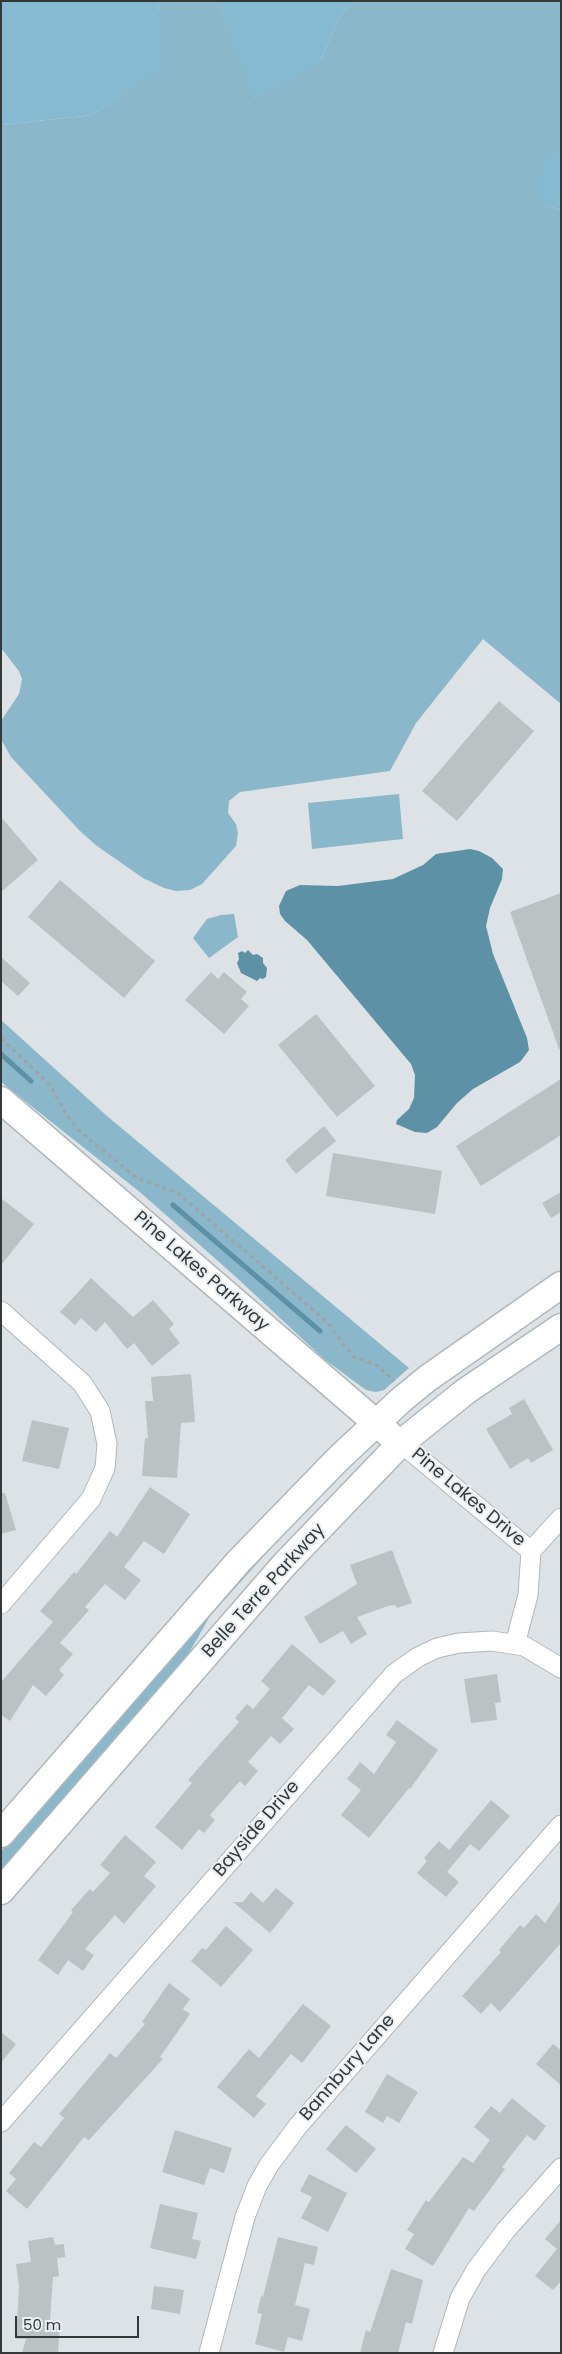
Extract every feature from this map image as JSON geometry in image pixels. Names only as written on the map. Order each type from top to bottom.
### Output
[{"type":"main road","name":"Pine Lakes Parkway","points":[[1,1100],[375,1424],[401,1443]]},
{"type":"main road","name":"Belle Terre Parkway","points":[[1,1834],[239,1560],[287,1509],[401,1400],[452,1359],[561,1285]]},
{"type":"main road","name":"Belle Terre Parkway","points":[[1,1890],[284,1565],[401,1443],[466,1391],[561,1327]]},
{"type":"street","points":[[1,1311],[82,1383],[100,1411],[107,1444],[105,1468],[90,1499],[1,1604]]},
{"type":"street","name":"Pine Lakes Drive","points":[[401,1443],[531,1551],[528,1595],[515,1644]]},
{"type":"street","points":[[531,1551],[561,1518]]},
{"type":"street","name":"Bayside Drive","points":[[1,2122],[394,1674],[418,1657],[448,1646],[492,1641],[515,1644],[534,1650],[561,1668]]},
{"type":"street","name":"Bannbury Lane","points":[[209,2353],[245,2217],[257,2186],[269,2164],[298,2126],[561,1825]]},
{"type":"street","points":[[443,2353],[460,2298],[476,2270],[506,2230],[561,2168]]},
{"type":"path","points":[[1,1038],[50,1085],[66,1114],[77,1129],[137,1178],[178,1193],[327,1322],[353,1356],[378,1366],[397,1384]]},
{"type":"shaded area","points":[[1,1],[158,1],[163,66],[92,115],[1,125]]},
{"type":"shaded area","points":[[158,1],[217,1],[255,97],[321,60],[338,20],[352,1],[561,1],[561,144],[545,205],[561,210],[561,704],[483,639],[416,723],[390,771],[240,792],[229,801],[228,813],[236,824],[238,833],[236,846],[202,884],[190,890],[176,891],[164,888],[143,878],[97,846],[80,831],[11,757],[1,739],[1,721],[19,694],[22,679],[19,671],[1,648],[1,125],[92,115],[162,66]]},
{"type":"shaded area","points":[[217,1],[352,1],[338,20],[321,60],[278,90],[254,97]]},
{"type":"shaded area","points":[[561,144],[561,210],[545,205],[538,189],[542,163]]},
{"type":"shaded area","points":[[399,794],[403,839],[312,849],[308,803]]},
{"type":"shaded area","points":[[470,849],[479,851],[492,858],[503,869],[502,879],[490,908],[486,926],[493,954],[527,1038],[529,1050],[520,1062],[473,1089],[457,1103],[437,1127],[427,1133],[415,1132],[396,1124],[397,1120],[409,1109],[414,1098],[415,1075],[411,1064],[307,940],[285,921],[280,914],[279,906],[286,891],[300,885],[338,886],[393,879],[423,865],[436,854]]},
{"type":"shaded area","points":[[234,914],[238,937],[209,958],[193,938],[207,919]]},
{"type":"shaded area","points":[[248,950],[253,955],[257,954],[263,958],[263,963],[267,968],[266,977],[263,979],[260,978],[257,981],[241,973],[237,963],[239,959],[238,953],[242,951],[245,953]]},
{"type":"shaded area","points":[[1,1020],[107,1116],[409,1368],[384,1390],[376,1392],[366,1390],[324,1359],[236,1277],[141,1193],[1,1082]]},
{"type":"shaded area","points":[[321,1488],[323,1490],[210,1616],[185,1660],[1,1875],[1,1851],[187,1635]]},
{"type":"building","points":[[499,701],[534,731],[457,821],[422,791]]},
{"type":"building","points":[[1,817],[38,860],[1,892]]},
{"type":"building","points":[[60,880],[155,961],[124,998],[28,917]]},
{"type":"building","points":[[561,893],[561,1048],[559,1049],[510,912]]},
{"type":"building","points":[[1,957],[30,983],[18,996],[1,981]]},
{"type":"building","points":[[211,972],[218,979],[224,972],[247,992],[241,999],[249,1006],[224,1034],[185,1000]]},
{"type":"building","points":[[316,1014],[375,1086],[337,1117],[278,1045]]},
{"type":"building","points":[[561,1079],[561,1135],[481,1186],[456,1146]]},
{"type":"building","points":[[324,1126],[336,1141],[296,1174],[285,1160]]},
{"type":"building","points":[[333,1153],[442,1171],[435,1214],[326,1196]]},
{"type":"building","points":[[561,1192],[561,1212],[551,1218],[542,1203]]},
{"type":"building","points":[[1,1198],[34,1224],[1,1265]]},
{"type":"building","points":[[91,1278],[133,1317],[153,1300],[174,1324],[169,1329],[180,1343],[152,1366],[134,1343],[127,1349],[105,1322],[96,1332],[81,1318],[75,1325],[60,1312]]},
{"type":"building","points":[[191,1374],[195,1422],[181,1423],[177,1478],[142,1476],[145,1438],[148,1439],[145,1401],[153,1401],[151,1377]]},
{"type":"building","points":[[524,1399],[553,1450],[531,1463],[528,1458],[510,1469],[486,1429],[512,1414],[509,1408]]},
{"type":"building","points":[[32,1420],[69,1428],[59,1469],[22,1461]]},
{"type":"building","points":[[150,1487],[190,1514],[164,1554],[144,1541],[124,1567],[141,1580],[125,1600],[105,1584],[85,1607],[89,1610],[60,1643],[73,1654],[59,1670],[64,1675],[46,1696],[33,1685],[10,1721],[1,1715],[1,1682],[53,1622],[40,1611],[74,1572],[76,1574],[110,1531],[117,1537]]},
{"type":"building","points":[[1,1493],[5,1493],[16,1530],[1,1534]]},
{"type":"building","points":[[392,1550],[412,1603],[397,1608],[395,1605],[388,1606],[357,1617],[367,1634],[351,1644],[343,1631],[320,1644],[304,1617],[357,1584],[350,1565]]},
{"type":"building","points":[[292,1644],[336,1681],[323,1696],[309,1685],[282,1718],[294,1729],[280,1744],[271,1736],[248,1762],[258,1771],[245,1786],[240,1781],[210,1815],[215,1820],[204,1833],[199,1829],[182,1850],[155,1827],[192,1783],[188,1780],[239,1722],[235,1718],[247,1704],[253,1709],[270,1689],[261,1681]]},
{"type":"building","points":[[497,1674],[501,1702],[495,1703],[497,1720],[471,1723],[464,1679]]},
{"type":"building","points":[[397,1720],[438,1750],[410,1789],[369,1838],[341,1815],[361,1790],[347,1779],[360,1762],[374,1774],[396,1742],[386,1735]]},
{"type":"building","points":[[491,1800],[510,1816],[479,1851],[470,1844],[447,1872],[459,1882],[446,1897],[417,1873],[427,1861],[424,1858],[439,1841],[449,1850]]},
{"type":"building","points":[[125,1835],[156,1862],[144,1876],[156,1886],[124,1924],[115,1915],[85,1949],[94,1955],[83,1971],[68,1960],[58,1975],[38,1960],[73,1912],[71,1910],[90,1889],[93,1892],[110,1873],[100,1865]]},
{"type":"building","points":[[276,1888],[294,1903],[270,1933],[233,1902],[243,1902],[251,1892],[263,1903]]},
{"type":"building","points":[[561,1900],[561,1943],[500,2012],[491,2003],[481,2014],[462,1996],[501,1952],[499,1950],[520,1925],[524,1928],[536,1914],[545,1923]]},
{"type":"building","points":[[226,1926],[253,1950],[221,1987],[191,1961],[202,1948],[206,1950]]},
{"type":"building","points":[[169,1983],[190,1999],[183,2009],[190,2014],[160,2057],[163,2059],[89,2140],[84,2137],[27,2209],[6,2191],[16,2179],[9,2173],[34,2142],[41,2147],[64,2118],[59,2114],[110,2053],[116,2058],[145,2024],[142,2022]]},
{"type":"building","points":[[303,2004],[331,2026],[302,2063],[291,2054],[256,2096],[266,2104],[254,2118],[217,2087],[249,2049],[259,2058]]},
{"type":"building","points":[[1,2032],[16,2044],[1,2063]]},
{"type":"building","points":[[553,2044],[561,2050],[561,2085],[536,2064]]},
{"type":"building","points":[[387,2074],[418,2092],[399,2123],[387,2116],[383,2123],[365,2112]]},
{"type":"building","points":[[512,2098],[546,2126],[535,2141],[527,2135],[502,2167],[505,2169],[474,2211],[469,2208],[433,2266],[405,2249],[414,2234],[407,2230],[426,2200],[429,2202],[463,2157],[473,2163],[490,2140],[474,2127],[491,2106],[500,2113]]},
{"type":"building","points":[[346,2125],[376,2149],[356,2173],[326,2149]]},
{"type":"building","points":[[175,2130],[232,2148],[224,2173],[210,2168],[204,2185],[162,2172]]},
{"type":"building","points":[[309,2174],[347,2193],[328,2232],[301,2218],[312,2197],[300,2191]]},
{"type":"building","points":[[160,2204],[198,2213],[192,2239],[201,2241],[196,2259],[150,2248]]},
{"type":"building","points":[[561,2220],[561,2281],[553,2290],[535,2276],[557,2249],[545,2239]]},
{"type":"building","points":[[53,2237],[55,2245],[64,2244],[65,2257],[57,2258],[59,2276],[53,2277],[50,2320],[60,2321],[58,2353],[22,2353],[26,2339],[16,2339],[19,2286],[16,2264],[31,2262],[28,2241]]},
{"type":"building","points":[[278,2237],[318,2247],[314,2265],[305,2263],[295,2305],[310,2309],[302,2341],[288,2337],[284,2352],[255,2344],[262,2314],[257,2313],[261,2296],[263,2297]]},
{"type":"building","points":[[391,2269],[423,2280],[412,2324],[406,2322],[398,2353],[360,2353],[366,2330],[370,2332]]},
{"type":"building","points":[[154,2286],[184,2290],[180,2314],[151,2309]]},
{"type":"waterway","points":[[1,1054],[31,1081]]},
{"type":"waterway","points":[[173,1205],[320,1331]]}]
